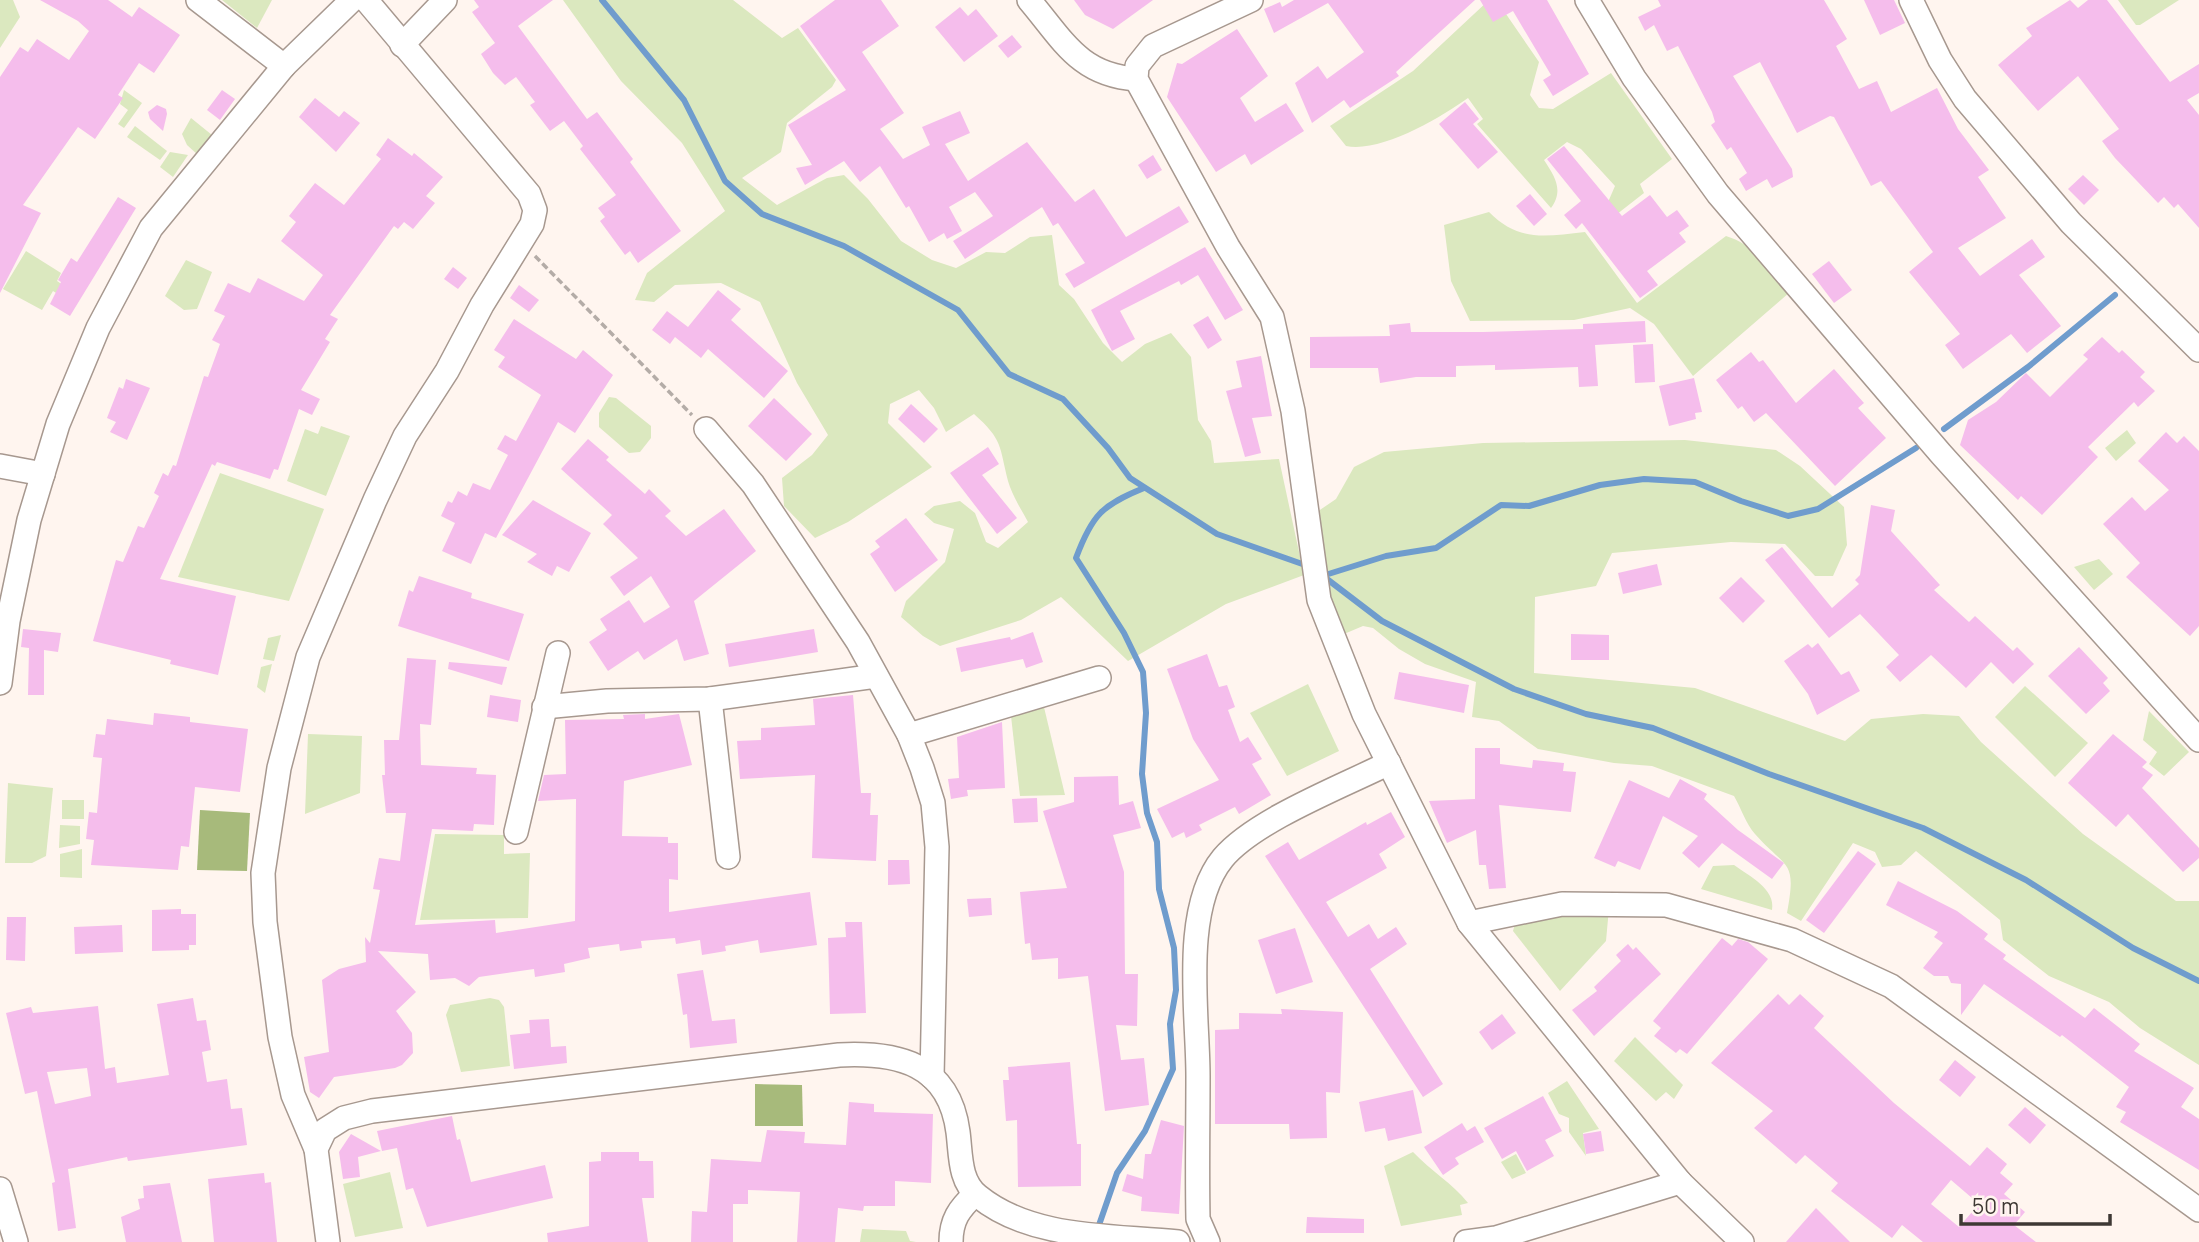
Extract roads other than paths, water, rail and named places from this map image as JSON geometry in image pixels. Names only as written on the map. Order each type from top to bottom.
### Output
[{"type":"street","points":[[198,0],[285,66]]},
{"type":"street","points":[[0,683],[8,621],[26,533],[58,424],[97,328],[150,228],[285,66],[352,0]]},
{"type":"street","points":[[328,1242],[316,1149],[293,1095],[280,1037],[265,922],[263,873],[279,768],[308,657],[375,500],[405,436],[447,371],[532,223],[535,210],[529,194],[366,0]]},
{"type":"street","points":[[402,45],[445,0]]},
{"type":"street","points":[[1029,0],[1084,64],[1100,72],[1136,79]]},
{"type":"street","points":[[1251,0],[1153,46],[1137,66],[1136,79],[1228,247],[1272,317],[1293,411],[1319,600],[1364,713],[1469,923],[1680,1182],[1742,1242]]},
{"type":"street","points":[[1587,0],[1633,78],[1718,194],[1941,454],[2199,740]]},
{"type":"street","points":[[1911,0],[1940,60],[1965,99],[2071,223],[2199,350]]},
{"type":"street","points":[[706,429],[753,484],[858,642],[909,736],[933,803],[937,847],[932,1077]]},
{"type":"street","points":[[0,466],[43,474]]},
{"type":"street","points":[[516,832],[558,653]]},
{"type":"street","points":[[544,707],[607,701],[710,699],[876,677]]},
{"type":"street","points":[[909,736],[1100,678]]},
{"type":"street","points":[[710,699],[727,857]]},
{"type":"street","points":[[1208,1242],[1198,1219],[1196,960],[1199,916],[1207,882],[1224,857],[1247,837],[1286,814],[1389,763]]},
{"type":"street","points":[[1469,923],[1562,904],[1666,905],[1792,940],[1891,986],[2199,1210]]},
{"type":"street","points":[[316,1149],[325,1130],[344,1118],[372,1111],[839,1055],[878,1053],[909,1061],[932,1077],[946,1098],[957,1128],[962,1173],[975,1194],[1000,1212],[1042,1228],[1178,1242]]},
{"type":"street","points":[[1466,1242],[1496,1238],[1680,1182]]},
{"type":"street","points":[[0,1189],[9,1235]]},
{"type":"street","points":[[951,1242],[951,1227],[959,1209],[975,1194]]},
{"type":"waterway","points":[[602,0],[684,100],[725,181],[762,214],[844,246],[958,310],[1009,374],[1063,399],[1108,448],[1130,478],[1217,534],[1308,566]]},
{"type":"waterway","points":[[1944,429],[2028,367],[2115,295]]},
{"type":"waterway","points":[[1322,576],[1386,556],[1436,548],[1501,505],[1529,506],[1600,485],[1644,479],[1695,482],[1788,516],[1818,509],[1916,448]]},
{"type":"waterway","points":[[1099,1225],[1117,1173],[1145,1131],[1173,1069],[1170,1024],[1176,990],[1174,948],[1159,889],[1157,842],[1147,813],[1142,774],[1146,713],[1143,672],[1124,633],[1076,558],[1087,531],[1100,513],[1118,500],[1144,488]]},
{"type":"waterway","points":[[1323,576],[1382,621],[1514,689],[1586,714],[1653,728],[1769,774],[1923,828],[2026,880],[2133,948],[2199,981]]}]
